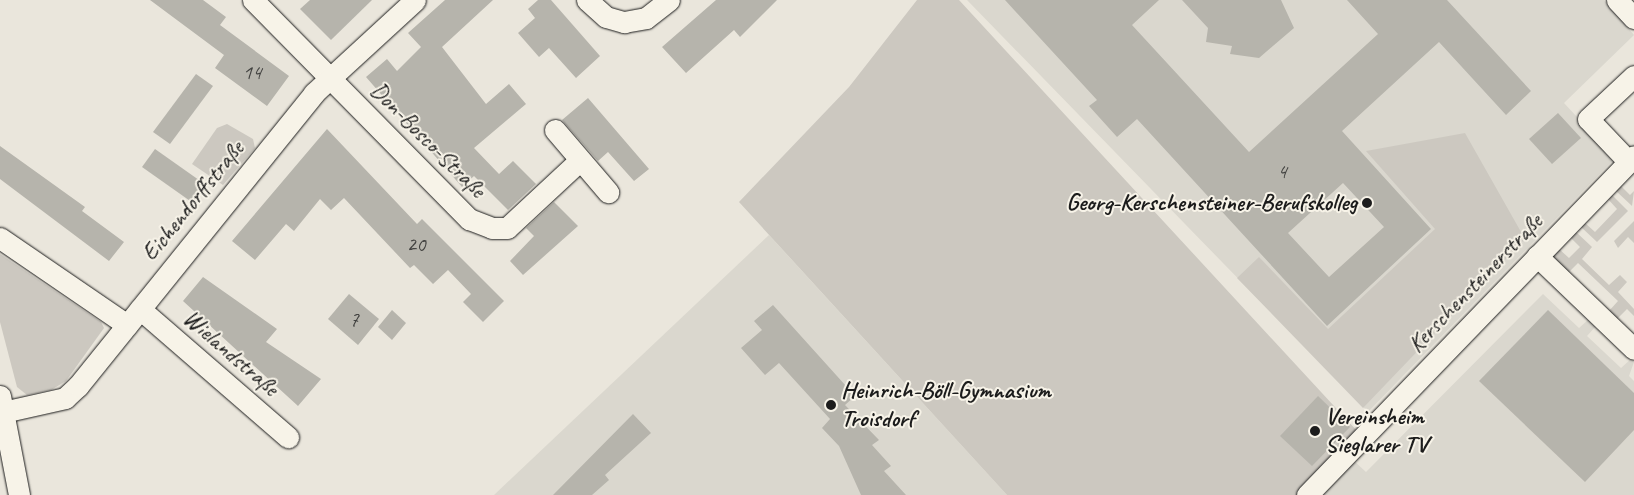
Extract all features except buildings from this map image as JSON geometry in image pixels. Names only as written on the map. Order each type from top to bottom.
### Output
[{"type":"street","name":"Don-Bosco-Straße","points":[[253,0],[455,209],[492,228],[508,228],[579,161]]},
{"type":"street","name":"Eichendorffstraße","points":[[2,404],[65,398],[134,317],[329,78],[415,0]]},
{"type":"street","points":[[587,0],[606,17],[629,22],[646,18],[670,0]]},
{"type":"street","points":[[1617,0],[1634,18]]},
{"type":"street","points":[[1631,159],[1588,119],[1634,76]]},
{"type":"street","points":[[554,130],[579,161],[608,192]]},
{"type":"street","name":"Kerschensteinerstraße","points":[[1307,495],[1631,159]]},
{"type":"street","name":"Wielandstraße","points":[[0,238],[134,317],[288,437]]},
{"type":"street","points":[[1537,256],[1634,349]]},
{"type":"street","points":[[2,404],[19,495]]},
{"type":"shaded area","points":[[917,0],[959,0],[1358,432],[1298,495],[1007,495],[739,202],[849,87]]},
{"type":"shaded area","name":"Georg-Kerschensteiner-Berufskolleg","points":[[967,0],[1604,0],[1634,35],[1564,103],[1615,158],[1368,412]]},
{"type":"shaded area","points":[[227,124],[253,139],[255,148],[223,185],[192,164],[217,128]]},
{"type":"shaded area","points":[[1465,133],[1525,239],[1363,408],[1237,278],[1259,257],[1328,329],[1435,229],[1366,151]]},
{"type":"shaded area","points":[[1620,185],[1630,195],[1634,191],[1632,206],[1615,190]]},
{"type":"shaded area","points":[[1611,194],[1628,211],[1597,242],[1580,226],[1584,222],[1595,232],[1617,209],[1607,198]]},
{"type":"shaded area","points":[[1634,221],[1634,243],[1628,237],[1618,248],[1614,241]]},
{"type":"shaded area","points":[[1575,231],[1592,247],[1582,259],[1609,285],[1620,275],[1627,282],[1618,292],[1634,309],[1634,316],[1627,309],[1617,319],[1609,311],[1618,301],[1578,263],[1567,274],[1553,257],[1558,248],[1569,258],[1580,247],[1570,237]]},
{"type":"shaded area","points":[[769,235],[1007,495],[494,495]]},
{"type":"shaded area","points":[[0,254],[101,322],[104,328],[66,381],[51,390],[27,395],[17,387],[0,322]]},
{"type":"shaded area","points":[[1543,294],[1579,328],[1589,319],[1596,326],[1587,336],[1621,368],[1631,359],[1634,362],[1629,376],[1634,381],[1634,495],[1298,495],[1353,460],[1366,472]]},
{"type":"place","name":"Georg-Kerschensteiner-Berufskolleg","points":[[1367,203]]},
{"type":"place","name":"Heinrich-Böll-Gymnasium Troisdorf","points":[[831,405]]},
{"type":"place","name":"Vereinsheim Sieglarer TV","points":[[1315,431]]}]
